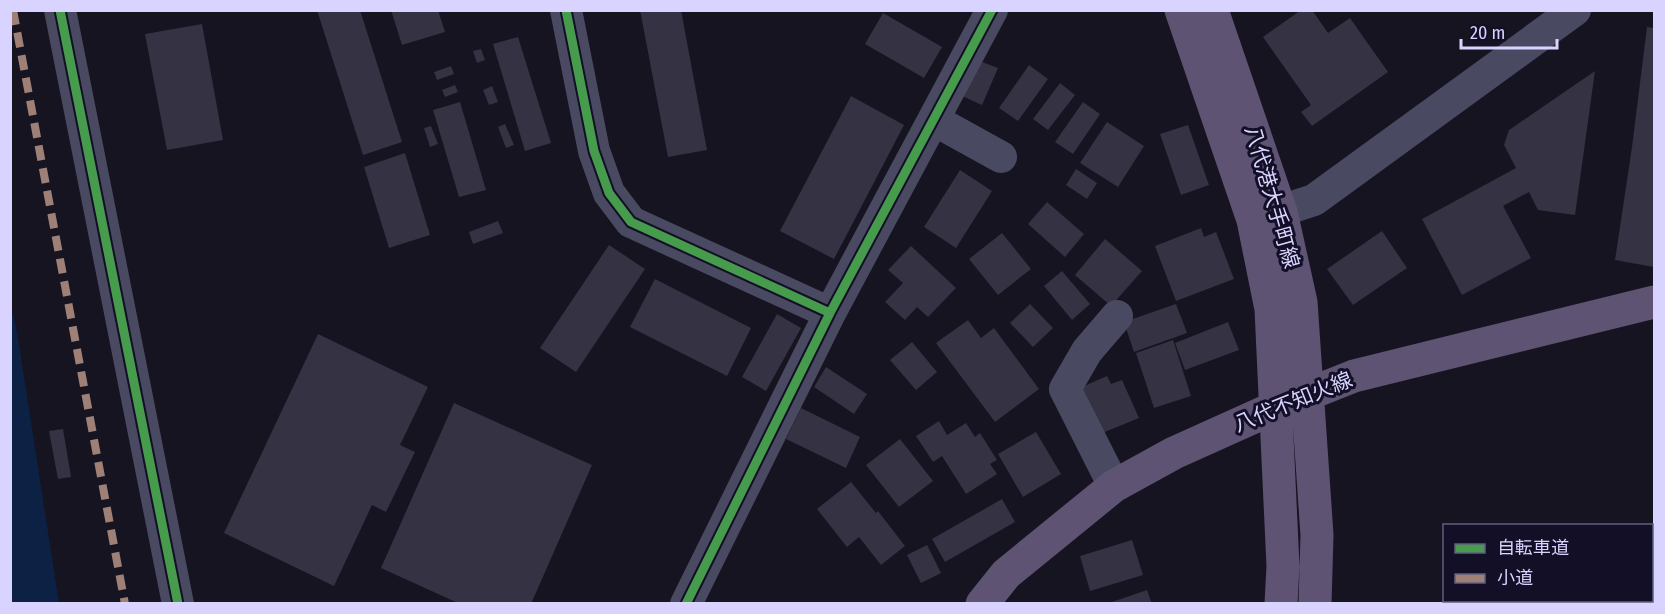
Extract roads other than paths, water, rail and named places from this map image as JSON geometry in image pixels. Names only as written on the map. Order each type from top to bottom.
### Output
[{"type":"main road","name":"八代港大手町線","points":[[1181,10],[1301,302],[1317,535],[1315,603]]},
{"type":"main road","name":"八代港大手町線","points":[[1212,10],[1267,216],[1283,566],[1281,603]]},
{"type":"main road","name":"八代不知火線","points":[[982,603],[1006,574],[1114,486],[1174,453],[1276,407],[1354,376],[1654,302]]},
{"type":"street","points":[[60,10],[178,603]]},
{"type":"street","points":[[566,10],[594,151],[609,193],[631,222],[830,314]]},
{"type":"street","points":[[686,603],[830,314],[992,10]]},
{"type":"street","points":[[1267,216],[1314,200],[1564,14]]},
{"type":"street","points":[[934,120],[1000,157]]},
{"type":"street","points":[[1114,486],[1065,389],[1087,351],[1117,316]]},
{"type":"water","points":[[10,301],[18,338],[59,603],[11,603]]}]
